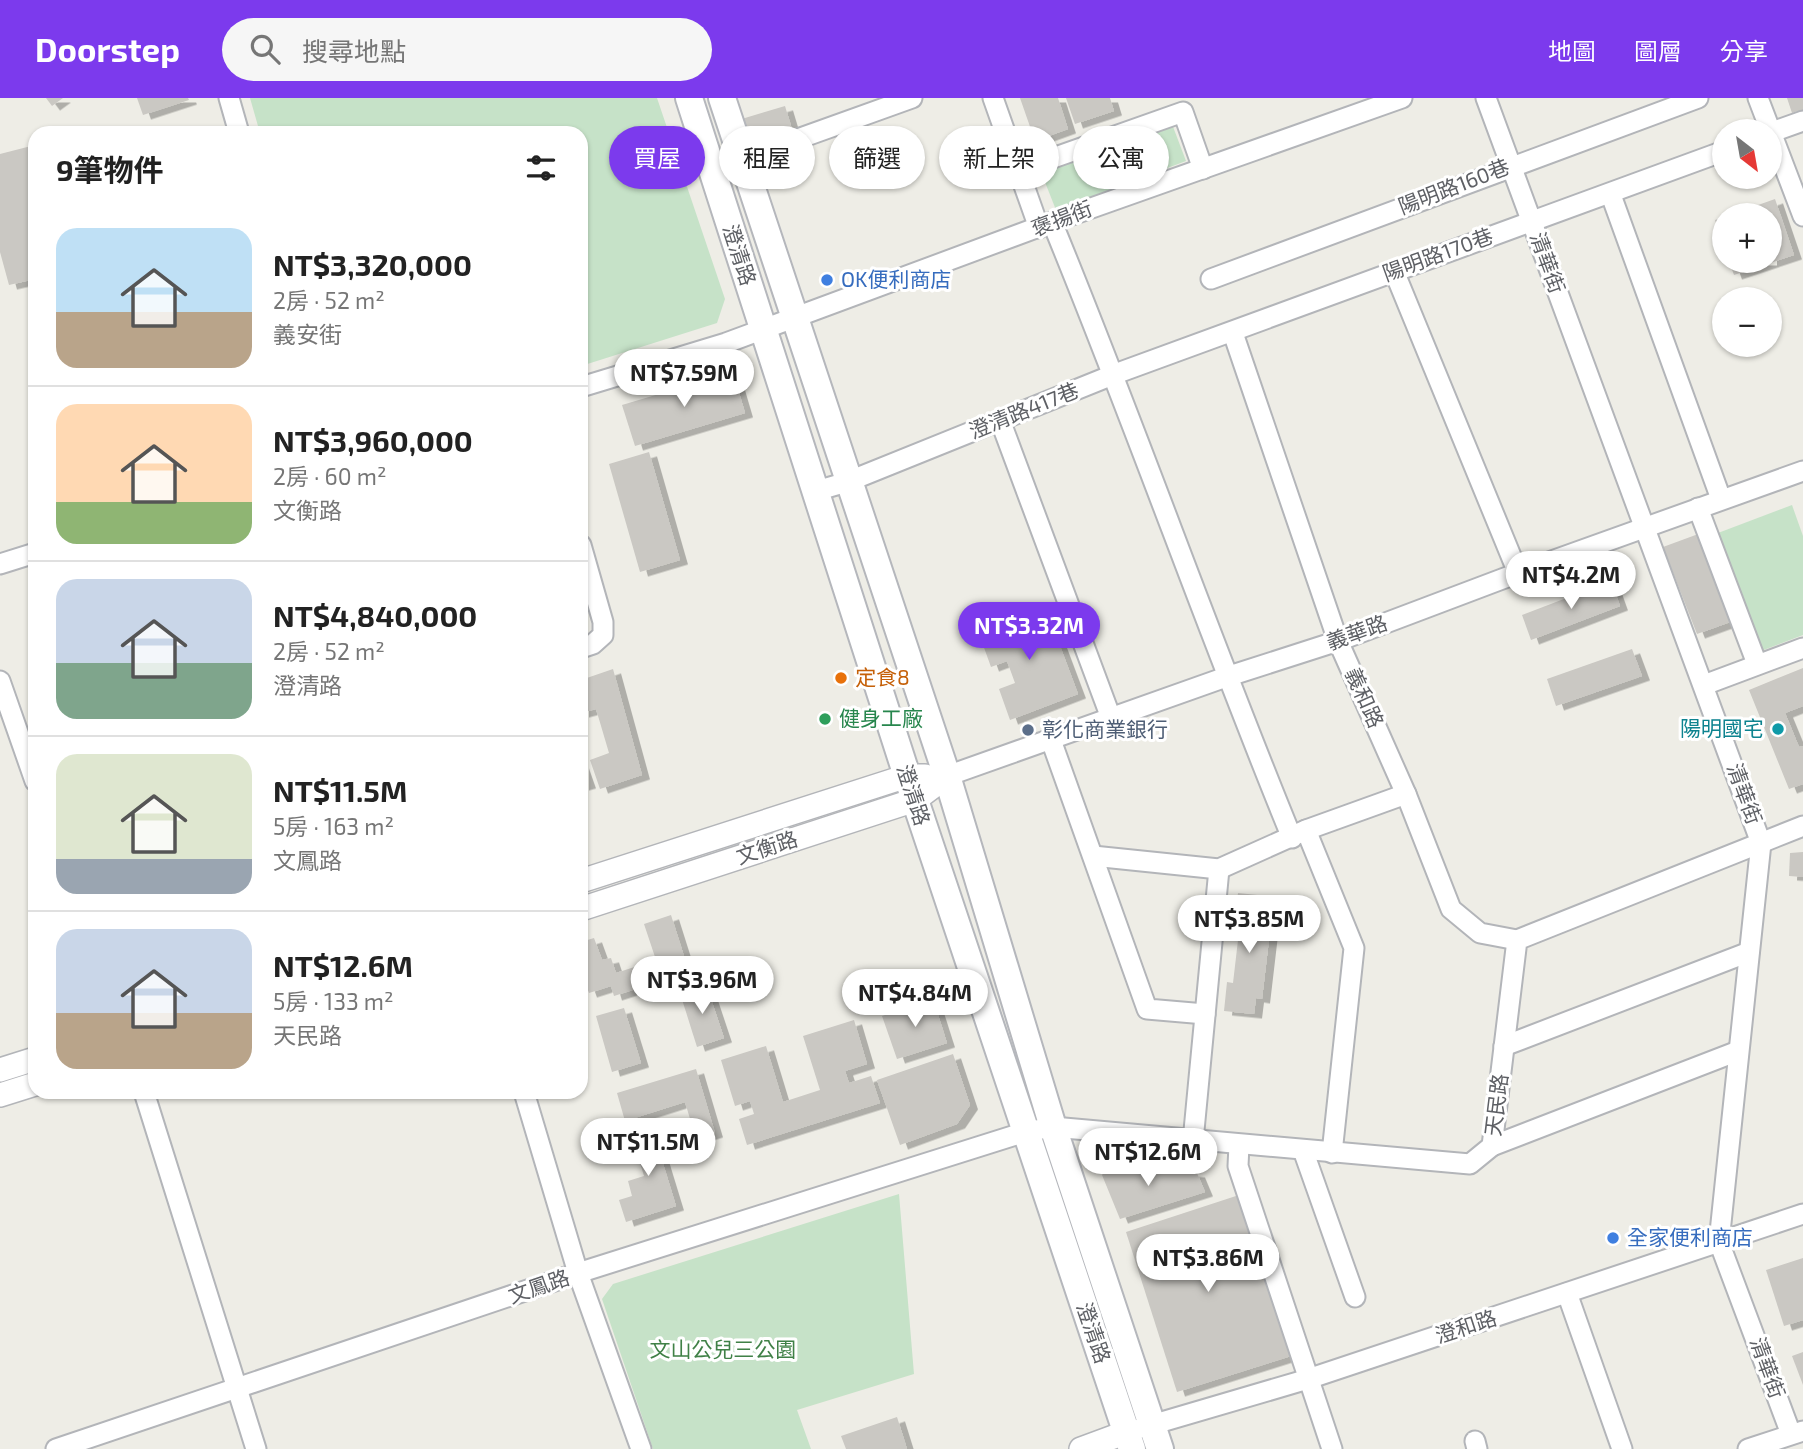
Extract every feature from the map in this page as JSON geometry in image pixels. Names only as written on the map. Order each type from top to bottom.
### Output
[{"type":"main road","name":"澄清路","points":[[689,98],[911,788],[1129,1441]]},
{"type":"main road","name":"澄清路","points":[[722,98],[731,126]]},
{"type":"main road","name":"澄清路","points":[[752,189],[847,482],[947,776],[1053,1127],[1156,1437]]},
{"type":"street","points":[[229,98],[237,126]]},
{"type":"street","points":[[815,130],[884,103],[912,98]]},
{"type":"street","points":[[993,98],[1003,126]]},
{"type":"street","name":"褒揚街","points":[[588,385],[763,330],[1046,225],[1402,98]]},
{"type":"street","name":"清華街","points":[[1486,98],[1762,843],[1719,1242],[1797,1432]]},
{"type":"street","name":"陽明路160巷","points":[[1211,279],[1698,98]]},
{"type":"street","points":[[1758,98],[1765,119]]},
{"type":"street","points":[[1059,156],[1183,112],[1203,169]]},
{"type":"street","points":[[1782,129],[1803,121]]},
{"type":"street","name":"陽明路170巷","points":[[1233,333],[1394,271],[1611,195],[1712,156]]},
{"type":"street","points":[[1782,163],[1803,216]]},
{"type":"street","points":[[1028,189],[1115,374],[1226,677],[1354,948],[1332,1153]]},
{"type":"street","points":[[1611,195],[1721,499]]},
{"type":"street","points":[[1394,271],[1518,573]]},
{"type":"street","name":"澄清路417巷","points":[[816,491],[847,482],[1115,374],[1233,333]]},
{"type":"street","name":"義和路","points":[[1233,333],[1338,641],[1406,794],[1451,909],[1480,933],[1517,940]]},
{"type":"street","points":[[1000,421],[1111,718]]},
{"type":"street","name":"義華路","points":[[911,788],[1226,677],[1338,641],[1643,527],[1803,471]]},
{"type":"street","points":[[1698,508],[1757,664]]},
{"type":"street","points":[[0,564],[28,555]]},
{"type":"street","points":[[588,570],[603,622],[603,635],[588,646]]},
{"type":"street","points":[[1703,685],[1803,648]]},
{"type":"street","points":[[0,681],[28,761]]},
{"type":"street","points":[[1051,740],[1147,1009],[1205,1014]]},
{"type":"street","name":"文衡路","points":[[588,879],[911,788]]},
{"type":"street","name":"文衡路","points":[[588,906],[911,788]]},
{"type":"street","points":[[1093,856],[1219,869],[1298,834],[1406,794]]},
{"type":"street","points":[[1517,940],[1803,826]]},
{"type":"street","points":[[1193,1141],[1219,869]]},
{"type":"street","name":"天民路","points":[[1025,1132],[1053,1127],[1470,1164],[1492,1146],[1517,940]]},
{"type":"street","points":[[1504,1046],[1749,953]]},
{"type":"street","points":[[1492,1146],[1738,1051]]},
{"type":"street","points":[[0,1070],[28,1061]]},
{"type":"street","points":[[0,1095],[28,1086]]},
{"type":"street","points":[[146,1099],[256,1449]]},
{"type":"street","points":[[526,1099],[578,1273],[641,1449]]},
{"type":"street","name":"文鳳路","points":[[56,1449],[578,1273],[1025,1132]]},
{"type":"street","points":[[1239,1144],[1238,1166],[1332,1449]]},
{"type":"street","points":[[1303,1150],[1355,1297]]},
{"type":"street","name":"澄和路","points":[[1129,1441],[1156,1437],[1308,1379],[1803,1214]]},
{"type":"street","points":[[1567,1293],[1622,1449]]},
{"type":"street","points":[[1748,1449],[1797,1432]]},
{"type":"street","points":[[1081,1449],[1129,1441]]},
{"type":"green space","points":[[250,98],[657,98],[666,126],[609,126],[609,189],[688,189],[725,299],[717,323],[588,364],[588,126],[258,126]]},
{"type":"green space","points":[[1172,124],[1186,161],[1169,167],[1169,126],[1167,126]]},
{"type":"green space","points":[[1073,160],[1073,189],[1112,189],[1056,210],[1048,189],[1059,189],[1059,165]]},
{"type":"green space","points":[[1792,505],[1803,536],[1803,635],[1761,651],[1718,533]]},
{"type":"green space","name":"文山公兒三公園","points":[[899,1194],[914,1374],[797,1410],[811,1449],[653,1449],[602,1299],[613,1284]]},
{"type":"building","points":[[46,98],[63,98],[52,106]]},
{"type":"building","points":[[137,98],[188,98],[189,100],[143,115]]},
{"type":"building","points":[[1020,98],[1058,98],[1068,129],[1059,132],[1059,126],[1030,126]]},
{"type":"building","points":[[1066,98],[1110,98],[1114,111],[1075,124]]},
{"type":"building","points":[[1787,98],[1803,98],[1803,109],[1792,113]]},
{"type":"building","points":[[785,106],[791,126],[737,126],[735,121]]},
{"type":"building","points":[[28,147],[28,281],[9,285],[0,252],[0,154]]},
{"type":"building","points":[[1782,220],[1794,255],[1782,259]]},
{"type":"building","points":[[733,372],[745,413],[635,446],[622,405]]},
{"type":"building","points":[[649,452],[680,560],[640,572],[609,464]]},
{"type":"building","points":[[1701,533],[1733,621],[1697,634],[1663,547]]},
{"type":"building","points":[[1611,581],[1620,606],[1531,640],[1522,615]]},
{"type":"building","points":[[1045,606],[1078,694],[1010,720],[999,689],[1015,683],[1007,661],[991,667],[978,631]]},
{"type":"building","points":[[1632,649],[1642,676],[1556,706],[1547,679]]},
{"type":"building","name":"陽明國宅","points":[[1803,668],[1803,706],[1785,713],[1799,747],[1803,746],[1803,784],[1789,789],[1749,690]]},
{"type":"building","points":[[613,669],[642,775],[600,789],[590,760],[609,753],[596,709],[588,711],[588,678]]},
{"type":"building","points":[[1803,852],[1803,877],[1789,876],[1790,853]]},
{"type":"building","points":[[1238,893],[1267,896],[1264,930],[1270,931],[1262,999],[1256,998],[1254,1014],[1224,1011],[1227,982],[1233,983],[1240,923],[1234,922]]},
{"type":"building","points":[[671,915],[689,972],[614,996],[611,986],[589,993],[588,940],[594,938],[602,960],[611,958],[616,973],[656,960],[644,924]]},
{"type":"building","points":[[706,984],[724,1038],[697,1047],[680,993]]},
{"type":"building","points":[[933,999],[947,1043],[897,1059],[882,1016]]},
{"type":"building","points":[[624,1008],[641,1063],[612,1072],[596,1016]]},
{"type":"building","points":[[854,1020],[867,1064],[845,1071],[849,1083],[871,1076],[880,1103],[747,1145],[739,1119],[754,1114],[750,1101],[735,1106],[721,1060],[766,1046],[783,1102],[820,1090],[803,1036]]},
{"type":"building","points":[[953,1054],[970,1105],[957,1124],[900,1145],[877,1080]]},
{"type":"building","points":[[696,1069],[715,1133],[696,1139],[685,1102],[625,1121],[617,1093]]},
{"type":"building","points":[[650,1121],[676,1206],[626,1222],[619,1200],[632,1196],[628,1181],[644,1176],[629,1127]]},
{"type":"building","points":[[1110,1164],[1197,1173],[1205,1192],[1120,1219],[1102,1175]]},
{"type":"building","points":[[1239,1195],[1291,1356],[1177,1392],[1126,1232]]},
{"type":"building","points":[[1803,1258],[1803,1320],[1784,1326],[1766,1270]]},
{"type":"building","points":[[1803,1352],[1803,1385],[1792,1356]]},
{"type":"building","points":[[897,1417],[907,1449],[846,1449],[841,1436]]},
{"type":"place","name":"OK便利商店","points":[[827,280]]},
{"type":"place","name":"定食8","points":[[841,678]]},
{"type":"place","name":"健身工廠","points":[[825,719]]},
{"type":"place","name":"陽明國宅","points":[[1778,729]]},
{"type":"place","name":"彰化商業銀行","points":[[1028,730]]},
{"type":"place","name":"全家便利商店","points":[[1613,1238]]}]
